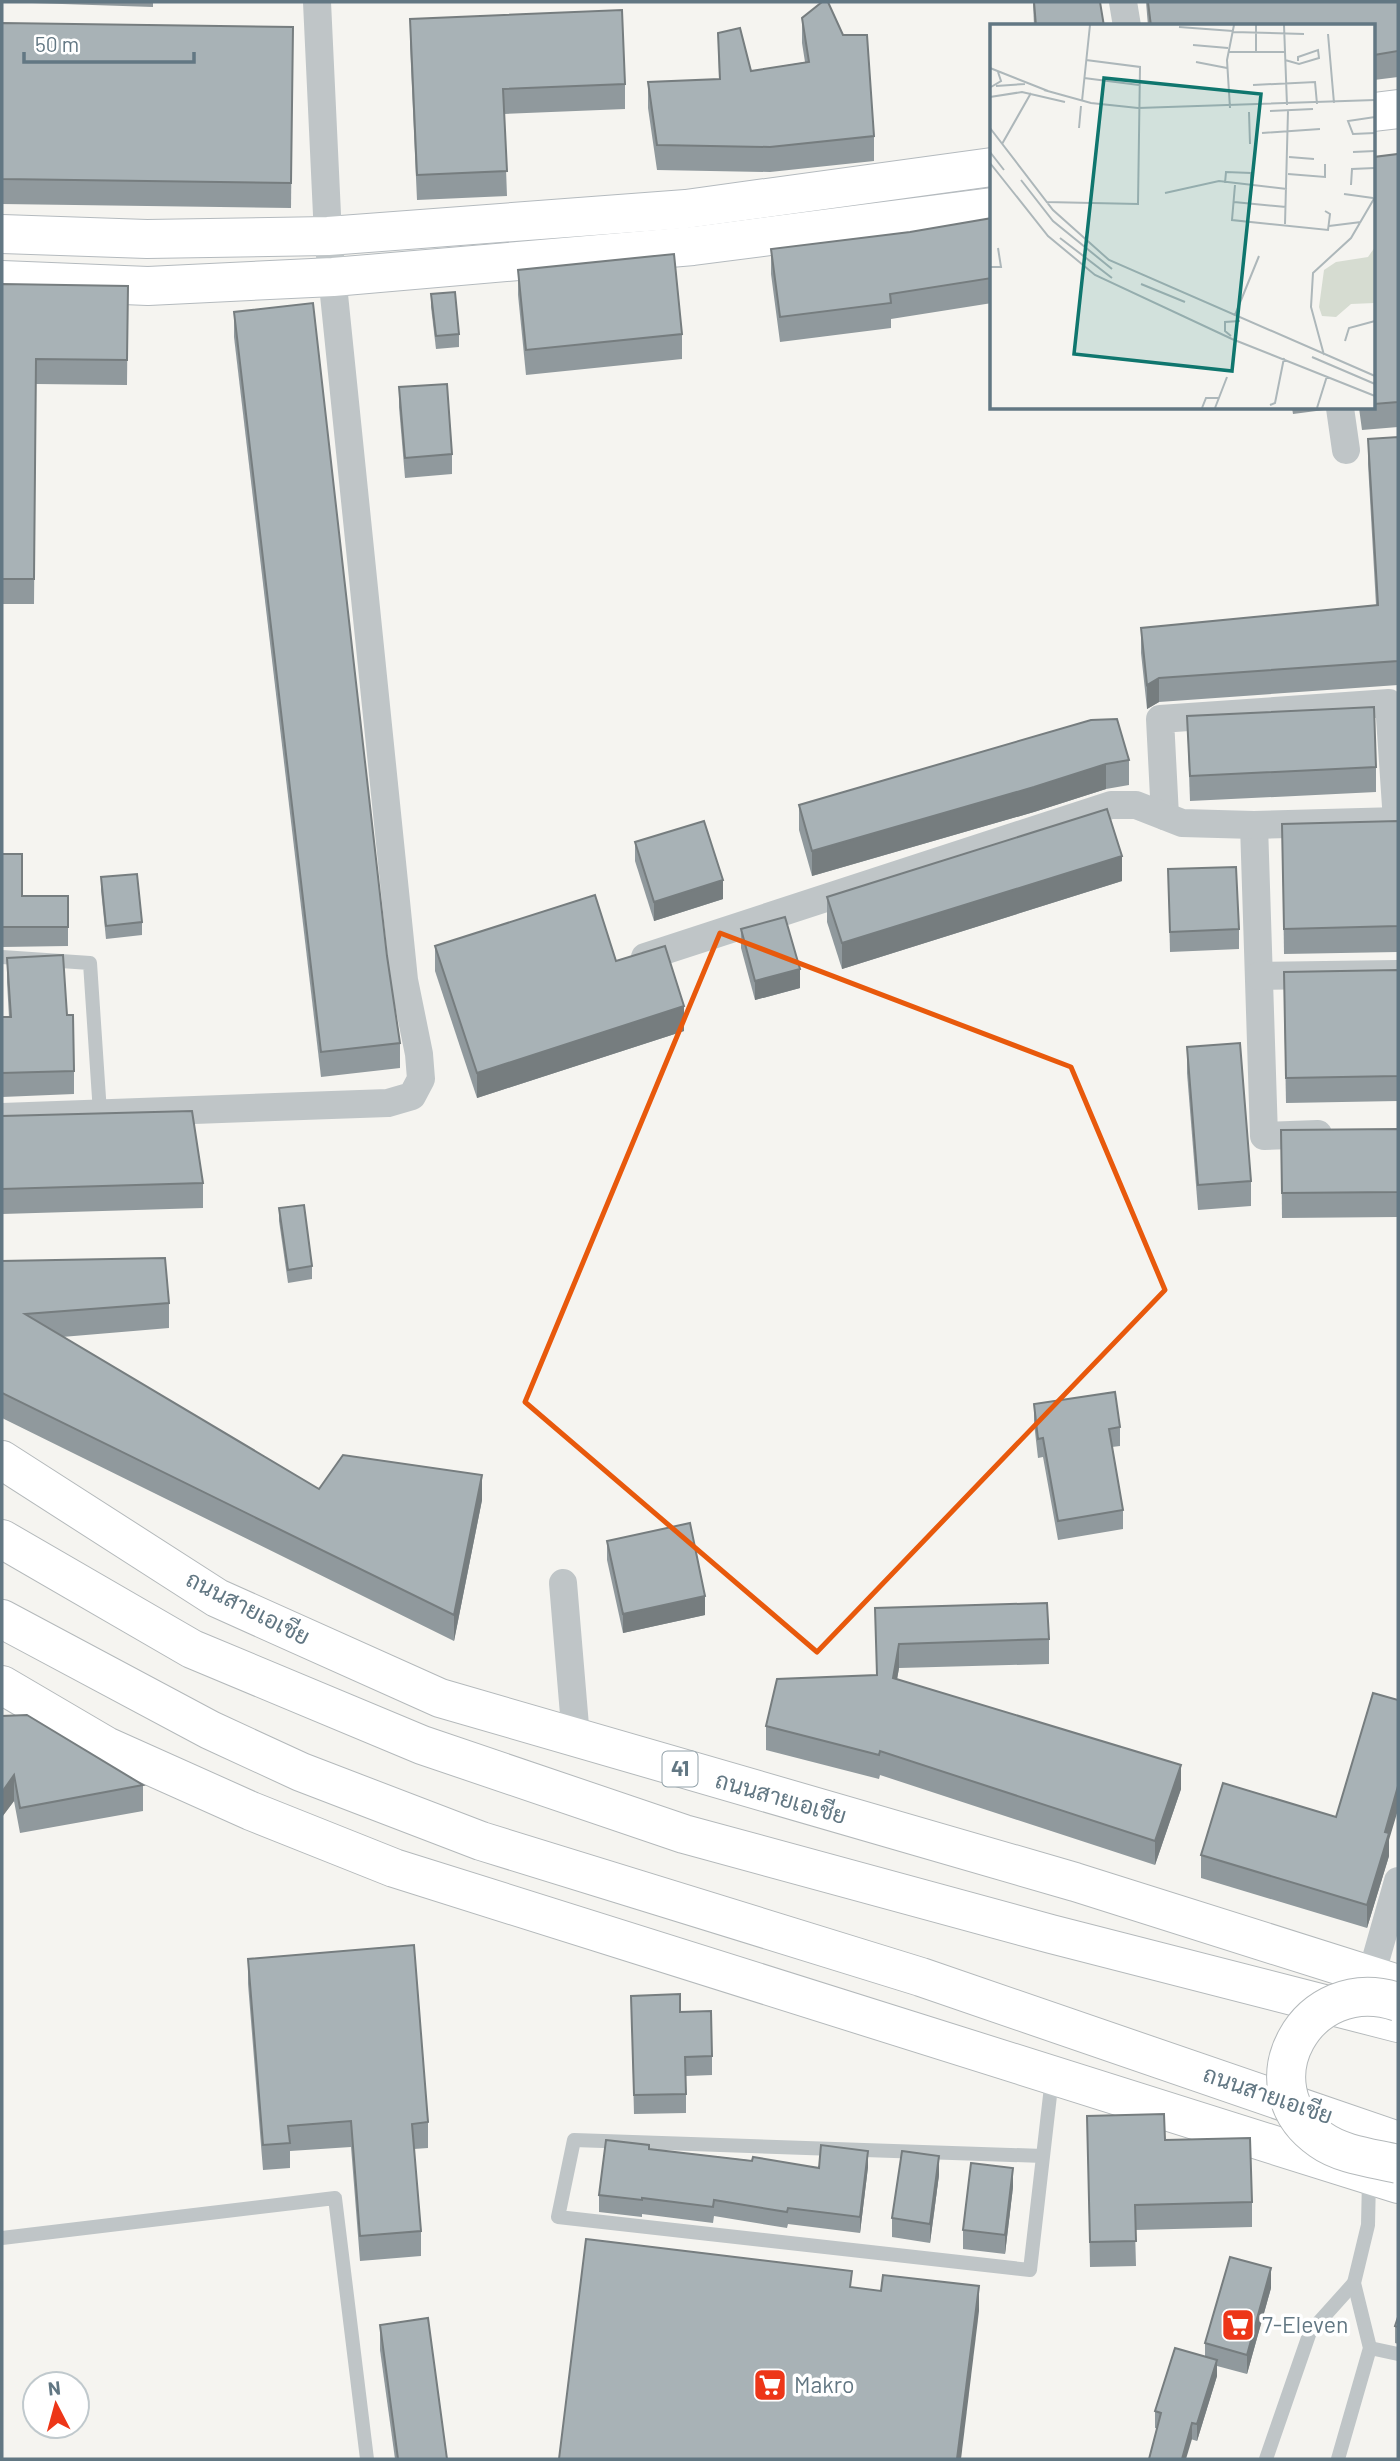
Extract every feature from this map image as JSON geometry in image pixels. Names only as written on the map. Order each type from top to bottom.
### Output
[{"type":"main road","points":[[1376,112],[1398,108]]},
{"type":"main road","points":[[2,234],[148,239],[328,236],[686,209],[990,167]]},
{"type":"main road","points":[[2,280],[148,286],[332,277],[692,246],[990,207]]},
{"type":"main road","name":"ถนนสายเอเชีย","points":[[2,1460],[217,1598],[440,1698],[1075,1882],[1385,1980]]},
{"type":"main road","points":[[2,1539],[192,1649],[422,1745],[684,1834],[1051,1934],[1398,2023]]},
{"type":"main road","name":"ถนนสายเอเชีย","points":[[2,1619],[210,1730],[302,1772],[481,1841],[921,1977],[1398,2141]]},
{"type":"main road","name":"ถนนสายเอเชีย","points":[[2,1685],[106,1746],[251,1811],[394,1868],[1052,2076],[1389,2175]]},
{"type":"main road","points":[[1051,1934],[1398,2044]]},
{"type":"main road","points":[[1389,2175],[1350,2152],[1320,2140],[1308,2129],[1294,2109],[1287,2086],[1287,2069],[1296,2039],[1309,2020],[1328,2006],[1357,1996],[1373,1996],[1398,2003]]},
{"type":"main road","points":[[1311,2109],[1398,2134]]},
{"type":"street","points":[[2,1116],[388,1103],[412,1096],[421,1079],[419,1054],[404,979],[305,33],[317,2]]},
{"type":"street","points":[[1123,2],[1127,24]]},
{"type":"street","points":[[1340,410],[1346,450]]},
{"type":"street","points":[[645,957],[1111,804],[1136,805],[1182,823],[1254,825],[1398,821],[1389,703],[1160,719],[1165,816]]},
{"type":"street","points":[[1254,825],[1264,1136],[1345,1133]]},
{"type":"street","points":[[1259,976],[1398,974]]},
{"type":"street","points":[[563,1583],[576,1738]]},
{"type":"street","points":[[1385,1980],[1398,1881]]},
{"type":"lane","points":[[2,957],[90,962],[100,1113]]},
{"type":"lane","points":[[1043,2156],[574,2140],[558,2217],[1030,2270],[1043,2156],[1052,2076]]},
{"type":"lane","points":[[1338,2459],[1370,2347],[1354,2283],[1368,2225],[1389,2175]]},
{"type":"lane","points":[[2,2238],[335,2198],[367,2459]]},
{"type":"lane","points":[[1266,2459],[1310,2332],[1354,2283]]},
{"type":"lane","points":[[1370,2347],[1398,2354]]},
{"type":"highlighted area","points":[[720,933],[1071,1067],[1165,1290],[817,1652],[525,1402]]},
{"type":"building","points":[[822,2],[828,2],[843,35],[867,35],[874,136],[770,147],[657,145],[648,82],[720,79],[718,33],[740,28],[751,71],[809,62],[802,18]]},
{"type":"building","points":[[1034,2],[1100,2],[1104,24],[1036,24]]},
{"type":"building","points":[[1148,2],[1398,2],[1398,51],[1376,55],[1376,24],[1151,24]]},
{"type":"building","points":[[622,10],[625,84],[503,89],[507,171],[417,175],[410,19]]},
{"type":"building","points":[[2,23],[293,27],[291,183],[2,179]]},
{"type":"building","points":[[1398,154],[1398,402],[1376,404],[1376,157]]},
{"type":"building","points":[[990,218],[990,278],[890,294],[891,303],[780,317],[771,249],[910,232]]},
{"type":"building","points":[[674,254],[682,334],[526,350],[518,270]]},
{"type":"building","points":[[2,284],[128,286],[127,360],[36,359],[34,579],[2,579]]},
{"type":"building","points":[[455,292],[459,334],[436,336],[431,294]]},
{"type":"building","points":[[313,303],[387,956],[400,1043],[321,1052],[234,312]]},
{"type":"building","points":[[447,384],[452,454],[405,458],[399,387]]},
{"type":"building","points":[[1398,437],[1398,661],[1159,678],[1147,685],[1141,628],[1378,605],[1368,439]]},
{"type":"building","points":[[1374,707],[1376,767],[1190,776],[1187,716]]},
{"type":"building","points":[[1117,719],[1129,760],[1106,764],[812,851],[799,805],[1091,720]]},
{"type":"building","points":[[1107,809],[1122,856],[842,943],[827,897]]},
{"type":"building","points":[[704,821],[723,880],[654,902],[635,842]]},
{"type":"building","points":[[1398,821],[1398,926],[1284,929],[1282,824]]},
{"type":"building","points":[[2,854],[22,854],[22,896],[68,896],[68,927],[2,927]]},
{"type":"building","points":[[1236,867],[1239,929],[1170,932],[1168,869]]},
{"type":"building","points":[[137,874],[142,922],[106,926],[101,877]]},
{"type":"building","points":[[595,895],[616,961],[665,946],[684,1006],[477,1073],[435,946]]},
{"type":"building","points":[[785,917],[800,969],[755,981],[741,929]]},
{"type":"building","points":[[63,955],[67,1015],[73,1015],[74,1071],[2,1073],[2,1017],[11,1017],[7,958]]},
{"type":"building","points":[[1398,970],[1398,1076],[1286,1078],[1284,972]]},
{"type":"building","points":[[1240,1043],[1251,1181],[1198,1185],[1187,1047]]},
{"type":"building","points":[[192,1111],[203,1183],[2,1189],[2,1116]]},
{"type":"building","points":[[1398,1129],[1398,1192],[1282,1193],[1281,1130]]},
{"type":"building","points":[[304,1205],[312,1266],[288,1270],[279,1208]]},
{"type":"building","points":[[165,1258],[169,1303],[25,1314],[319,1489],[343,1455],[482,1475],[454,1615],[2,1393],[2,1261]]},
{"type":"building","points":[[1115,1392],[1120,1427],[1109,1429],[1123,1510],[1058,1521],[1043,1438],[1038,1439],[1034,1404]]},
{"type":"building","points":[[690,1523],[705,1596],[623,1614],[607,1541]]},
{"type":"building","points":[[1047,1603],[1049,1639],[899,1644],[893,1678],[1181,1765],[1155,1841],[880,1751],[879,1755],[766,1726],[777,1679],[877,1675],[875,1608]]},
{"type":"building","points":[[1373,1693],[1398,1700],[1398,1786],[1385,1832],[1389,1833],[1367,1905],[1201,1855],[1223,1783],[1336,1817]]},
{"type":"building","points":[[27,1715],[143,1785],[20,1808],[14,1775],[2,1792],[2,1716]]},
{"type":"building","points":[[414,1945],[428,2122],[412,2124],[421,2231],[360,2236],[351,2121],[288,2126],[290,2143],[263,2145],[248,1959]]},
{"type":"building","points":[[680,1994],[680,2012],[711,2011],[712,2056],[685,2057],[686,2094],[634,2095],[631,1996]]},
{"type":"building","points":[[1164,2114],[1165,2140],[1250,2138],[1252,2202],[1135,2205],[1136,2241],[1090,2242],[1087,2116]]},
{"type":"building","points":[[606,2140],[649,2145],[649,2149],[752,2161],[753,2157],[819,2168],[821,2145],[868,2151],[860,2217],[788,2208],[787,2212],[714,2200],[713,2207],[599,2195]]},
{"type":"building","points":[[902,2151],[939,2156],[930,2224],[892,2218]]},
{"type":"building","points":[[971,2163],[1013,2168],[1005,2235],[963,2230]]},
{"type":"building","name":"Makro","points":[[586,2239],[852,2271],[850,2287],[881,2291],[883,2275],[979,2286],[957,2459],[559,2459]]},
{"type":"building","name":"7-Eleven","points":[[1230,2257],[1271,2268],[1247,2355],[1205,2343]]},
{"type":"building","points":[[428,2318],[447,2459],[398,2459],[380,2325]]},
{"type":"building","points":[[1175,2348],[1217,2360],[1197,2424],[1192,2423],[1182,2459],[1149,2459],[1161,2413],[1155,2411]]},
{"type":"place","name":"7-Eleven","points":[[1238,2325]]},
{"type":"place","name":"Makro","points":[[770,2385]]}]
